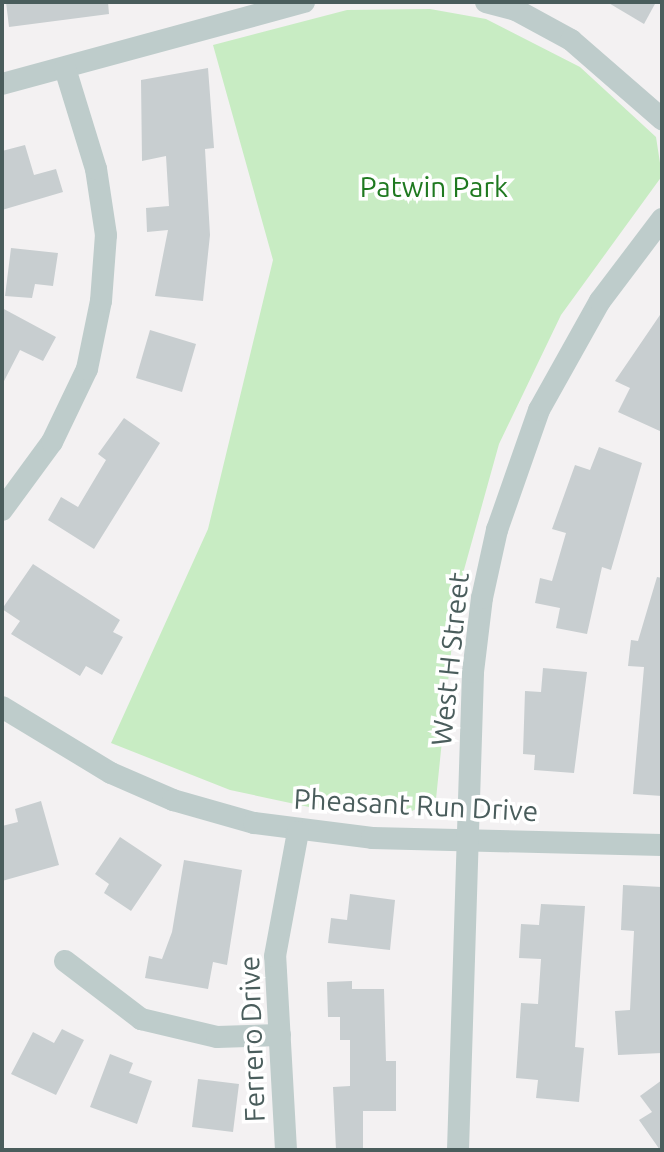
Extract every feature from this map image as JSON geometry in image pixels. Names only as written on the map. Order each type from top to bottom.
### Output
[{"type":"street","points":[[2,84],[304,2]]},
{"type":"street","points":[[489,2],[571,40],[662,119]]},
{"type":"street","points":[[2,510],[52,442],[87,369],[101,301],[102,209],[65,68]]},
{"type":"street","name":"West H Street","points":[[458,1150],[473,672],[497,530],[539,410],[567,356],[662,219]]},
{"type":"street","name":"Pheasant Run Drive","points":[[2,707],[48,739],[173,800],[298,832],[468,841],[662,845]]},
{"type":"street","name":"Ferrero Drive","points":[[286,1150],[275,956],[298,832]]},
{"type":"street","points":[[65,961],[141,1019],[217,1037],[280,1035]]},
{"type":"green space","name":"Patwin Park","points":[[430,9],[486,19],[580,67],[656,137],[662,176],[561,315],[499,444],[457,595],[436,799],[404,815],[309,807],[230,790],[111,743],[208,529],[273,260],[213,45],[347,10]]},
{"type":"building","points":[[6,2],[108,2],[109,14],[9,27]]},
{"type":"building","points":[[607,2],[656,2],[644,24]]},
{"type":"building","points":[[208,68],[214,148],[205,149],[210,235],[203,301],[155,296],[168,230],[147,232],[146,208],[169,206],[166,156],[142,161],[141,80]]},
{"type":"building","points":[[25,145],[34,175],[56,169],[63,192],[2,210],[2,151]]},
{"type":"building","points":[[11,248],[58,253],[53,286],[35,284],[32,298],[5,296]]},
{"type":"building","points":[[2,308],[56,337],[43,361],[20,350],[2,385]]},
{"type":"building","points":[[662,312],[662,432],[618,412],[630,388],[615,381]]},
{"type":"building","points":[[150,330],[196,344],[182,392],[136,378]]},
{"type":"building","points":[[124,418],[160,443],[94,549],[48,520],[61,497],[78,507],[106,460],[98,454]]},
{"type":"building","points":[[599,447],[642,463],[611,570],[602,567],[587,634],[556,628],[560,608],[535,603],[540,578],[552,581],[566,533],[552,529],[575,465],[590,470]]},
{"type":"building","points":[[33,564],[120,620],[113,632],[123,637],[102,675],[86,666],[80,676],[11,634],[20,621],[2,609]]},
{"type":"building","points":[[657,577],[662,578],[662,796],[633,794],[644,667],[628,666],[631,640],[638,641]]},
{"type":"building","points":[[543,668],[587,672],[574,773],[534,770],[535,755],[523,754],[525,691],[541,692]]},
{"type":"building","points":[[41,801],[59,865],[2,881],[2,826],[18,822],[15,809]]},
{"type":"building","points":[[120,837],[162,865],[131,911],[104,893],[109,884],[95,874]]},
{"type":"building","points":[[184,860],[242,870],[227,965],[213,962],[208,989],[145,978],[149,956],[162,959],[172,932]]},
{"type":"building","points":[[623,885],[662,887],[662,1053],[618,1055],[615,1011],[630,1010],[634,931],[621,930]]},
{"type":"building","points":[[350,894],[395,900],[390,950],[328,943],[331,918],[347,920]]},
{"type":"building","points":[[541,904],[585,906],[575,1047],[584,1048],[579,1102],[536,1098],[538,1080],[516,1078],[521,1003],[538,1004],[541,959],[519,958],[521,924],[539,925]]},
{"type":"building","points":[[352,981],[352,989],[384,989],[386,1061],[396,1061],[396,1111],[363,1111],[363,1150],[336,1150],[333,1087],[350,1086],[350,1040],[340,1040],[340,1017],[328,1017],[327,982]]},
{"type":"building","points":[[62,1029],[84,1040],[56,1095],[11,1074],[33,1032],[54,1043]]},
{"type":"building","points":[[110,1054],[133,1063],[129,1073],[152,1081],[137,1124],[90,1107]]},
{"type":"building","points":[[198,1079],[239,1084],[233,1132],[192,1127]]},
{"type":"building","points":[[662,1080],[660,1150],[639,1120],[652,1112],[640,1096]]}]
